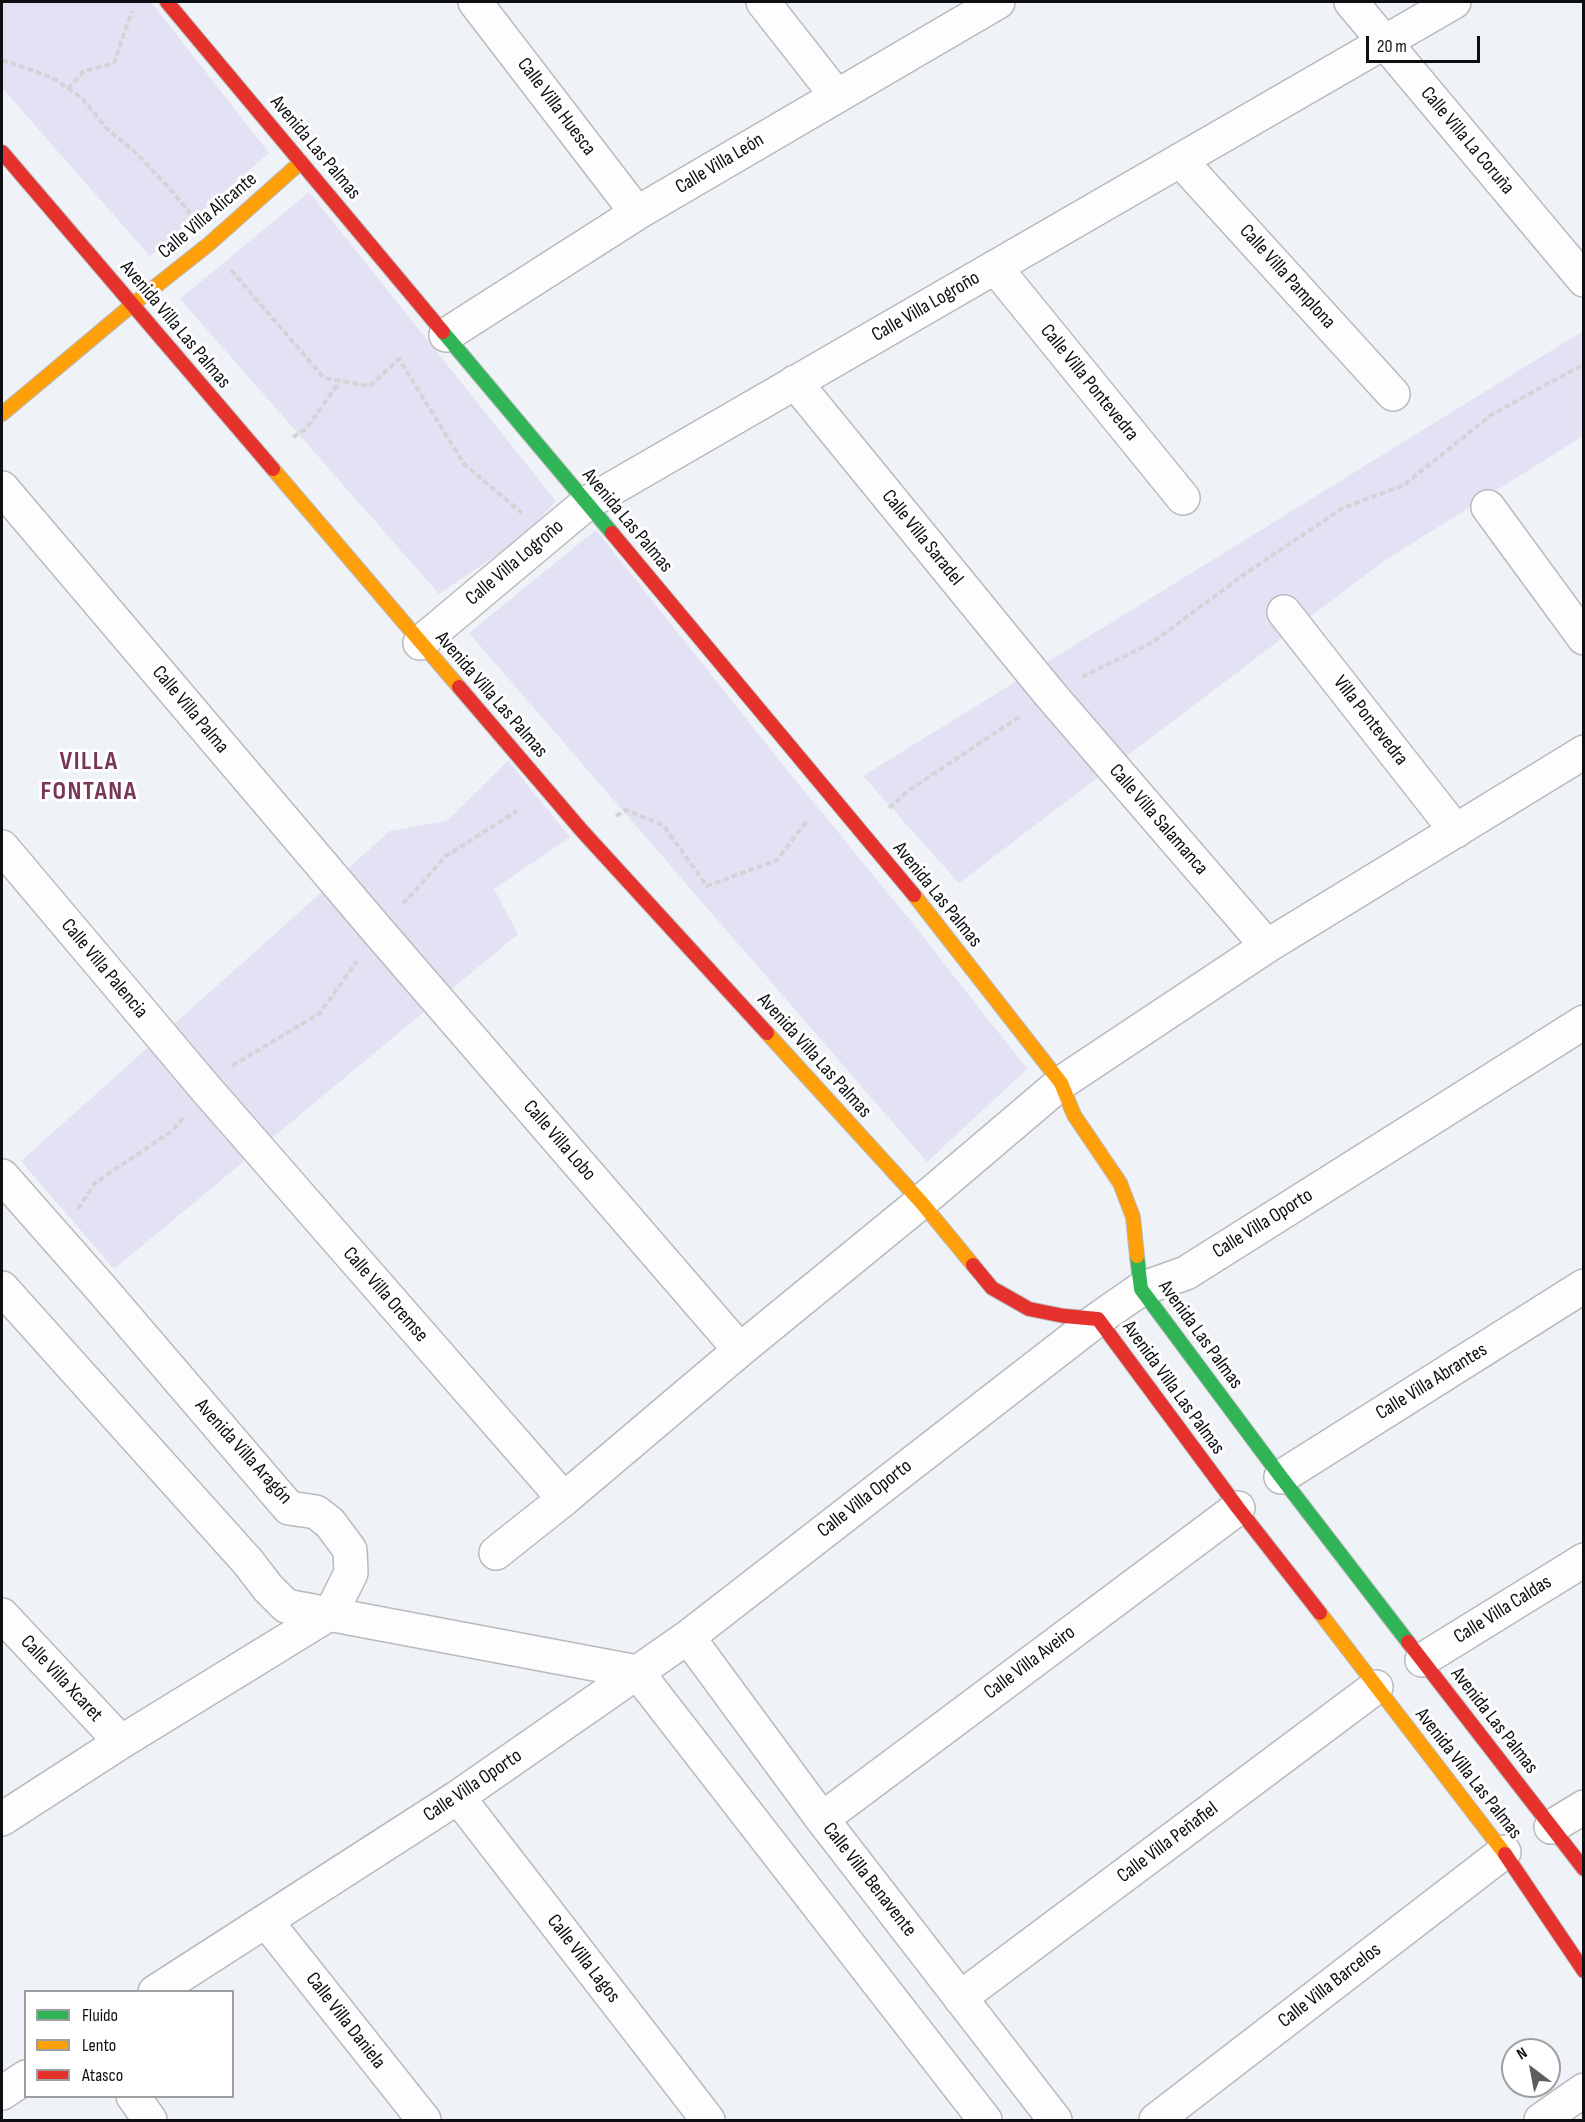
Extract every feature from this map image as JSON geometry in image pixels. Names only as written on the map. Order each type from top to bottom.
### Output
[{"type":"street","name":"Avenida Las Palmas","points":[[167,2],[925,908],[1061,1083],[1074,1114],[1120,1183],[1127,1200],[1133,1217],[1141,1289],[1281,1477],[1584,1869]]},
{"type":"street","name":"Calle Villa Huesca","points":[[475,2],[638,213]]},
{"type":"street","points":[[763,2],[836,95]]},
{"type":"street","name":"Calle Villa León","points":[[446,335],[638,213],[998,2]]},
{"type":"street","name":"Calle Villa La Coruña","points":[[1351,2],[1584,280]]},
{"type":"street","name":"Calle Villa Logroño","points":[[420,643],[586,503],[1454,2]]},
{"type":"street","name":"Avenida Villa Las Palmas","points":[[2,152],[583,832],[921,1202],[992,1288],[1029,1309],[1064,1316],[1098,1319],[1238,1508],[1504,1852],[1584,1971]]},
{"type":"street","name":"Calle Villa Pamplona","points":[[1180,160],[1393,394]]},
{"type":"street","name":"Calle Villa Alicante","points":[[2,414],[132,304],[209,244],[301,162]]},
{"type":"street","name":"Calle Villa Pontevedra","points":[[995,267],[1183,498]]},
{"type":"street","name":"Calle Villa Saradel","points":[[795,382],[1049,693]]},
{"type":"street","name":"Calle Villa Palma","points":[[2,488],[378,931]]},
{"type":"street","points":[[1488,507],[1584,638]]},
{"type":"street","name":"Villa Pontevedra","points":[[1284,612],[1456,831]]},
{"type":"street","name":"Calle Villa Salamanca","points":[[1049,693],[1267,946]]},
{"type":"street","points":[[496,1553],[564,1499],[1061,1083],[1267,946],[1584,752]]},
{"type":"street","name":"Calle Villa Palencia","points":[[2,847],[207,1090]]},
{"type":"street","name":"Calle Villa Lobo","points":[[378,931],[740,1350]]},
{"type":"street","name":"Calle Villa Oporto","points":[[158,1990],[458,1797],[688,1636],[1098,1319],[1141,1289],[1186,1273],[1584,1022]]},
{"type":"street","name":"Calle Villa Oremse","points":[[207,1090],[564,1499]]},
{"type":"street","name":"Avenida Villa Aragón","points":[[2,1176],[289,1508],[316,1512],[330,1523],[350,1550],[351,1574],[331,1613]]},
{"type":"street","name":"Calle Villa Abrantes","points":[[1281,1477],[1584,1286]]},
{"type":"street","points":[[2,1288],[286,1606],[637,1672],[985,2121]]},
{"type":"street","name":"Calle Villa Aveiro","points":[[822,1818],[1238,1508]]},
{"type":"street","name":"Calle Villa Caldas","points":[[1422,1660],[1584,1560]]},
{"type":"street","points":[[2,1819],[121,1742],[331,1613]]},
{"type":"street","name":"Calle Villa Xcaret","points":[[2,1616],[121,1742]]},
{"type":"street","name":"Calle Villa Benavente","points":[[688,1636],[822,1818],[1054,2121]]},
{"type":"street","name":"Calle Villa Peñafiel","points":[[960,1998],[1376,1687]]},
{"type":"street","name":"Calle Villa Lagos","points":[[458,1797],[708,2121]]},
{"type":"street","points":[[1551,1827],[1584,1807]]},
{"type":"street","name":"Calle Villa Barcelos","points":[[1156,2121],[1504,1852]]},
{"type":"street","name":"Calle Villa Daniela","points":[[266,1921],[424,2121]]},
{"type":"street","points":[[2,2093],[24,2078]]},
{"type":"street","points":[[1541,2121],[1584,2090]]},
{"type":"street","points":[[134,2098],[150,2121]]},
{"type":"path","points":[[68,89],[84,71],[114,63],[136,2]]},
{"type":"path","points":[[2,60],[53,78],[82,98],[107,129],[134,151],[170,189],[188,211],[209,244],[324,378],[370,386],[399,360],[464,464],[536,525],[553,531]]},
{"type":"path","points":[[861,832],[908,791],[1015,721],[1049,693],[1153,642],[1246,573],[1343,508],[1404,485],[1491,415],[1584,364]]},
{"type":"path","points":[[262,458],[306,429],[340,381]]},
{"type":"path","points":[[58,1240],[96,1183],[172,1131],[207,1090],[237,1061],[320,1013],[378,931],[446,856],[517,812],[545,788]]},
{"type":"path","points":[[583,832],[626,810],[663,825],[707,886],[777,860],[829,793]]},
{"type":"shaded area","points":[[2,2],[151,2],[269,153],[150,256],[2,88]]},
{"type":"shaded area","points":[[309,192],[556,501],[523,537],[439,594],[180,299]]},
{"type":"shaded area","points":[[1583,331],[1583,436],[1384,561],[959,883],[863,776]]},
{"type":"shaded area","points":[[596,530],[1027,1069],[927,1162],[469,633]]},
{"type":"shaded area","points":[[508,761],[570,837],[494,889],[518,934],[114,1269],[21,1161],[390,831],[447,821]]},
{"type":"traffic: fast","points":[[443,332],[612,533]]},
{"type":"traffic: fast","points":[[1137,1256],[1141,1289],[1408,1642]]},
{"type":"traffic: slow","points":[[2,414],[209,244],[301,162]]},
{"type":"traffic: slow","points":[[273,469],[459,687]]},
{"type":"traffic: slow","points":[[914,895],[1061,1083],[1074,1115],[1120,1183],[1133,1217],[1137,1256]]},
{"type":"traffic: slow","points":[[767,1033],[921,1202],[973,1265]]},
{"type":"traffic: slow","points":[[1320,1613],[1505,1854]]},
{"type":"traffic: jam","points":[[167,2],[443,332]]},
{"type":"traffic: jam","points":[[2,152],[273,469]]},
{"type":"traffic: jam","points":[[612,533],[914,895]]},
{"type":"traffic: jam","points":[[459,687],[583,832],[767,1033]]},
{"type":"traffic: jam","points":[[973,1265],[992,1288],[1029,1309],[1064,1316],[1098,1319],[1238,1508],[1320,1613]]},
{"type":"traffic: jam","points":[[1408,1642],[1584,1869]]},
{"type":"traffic: jam","points":[[1505,1854],[1584,1971]]},
{"type":"district","name":"VILLA FONTANA","points":[[89,777]]}]
